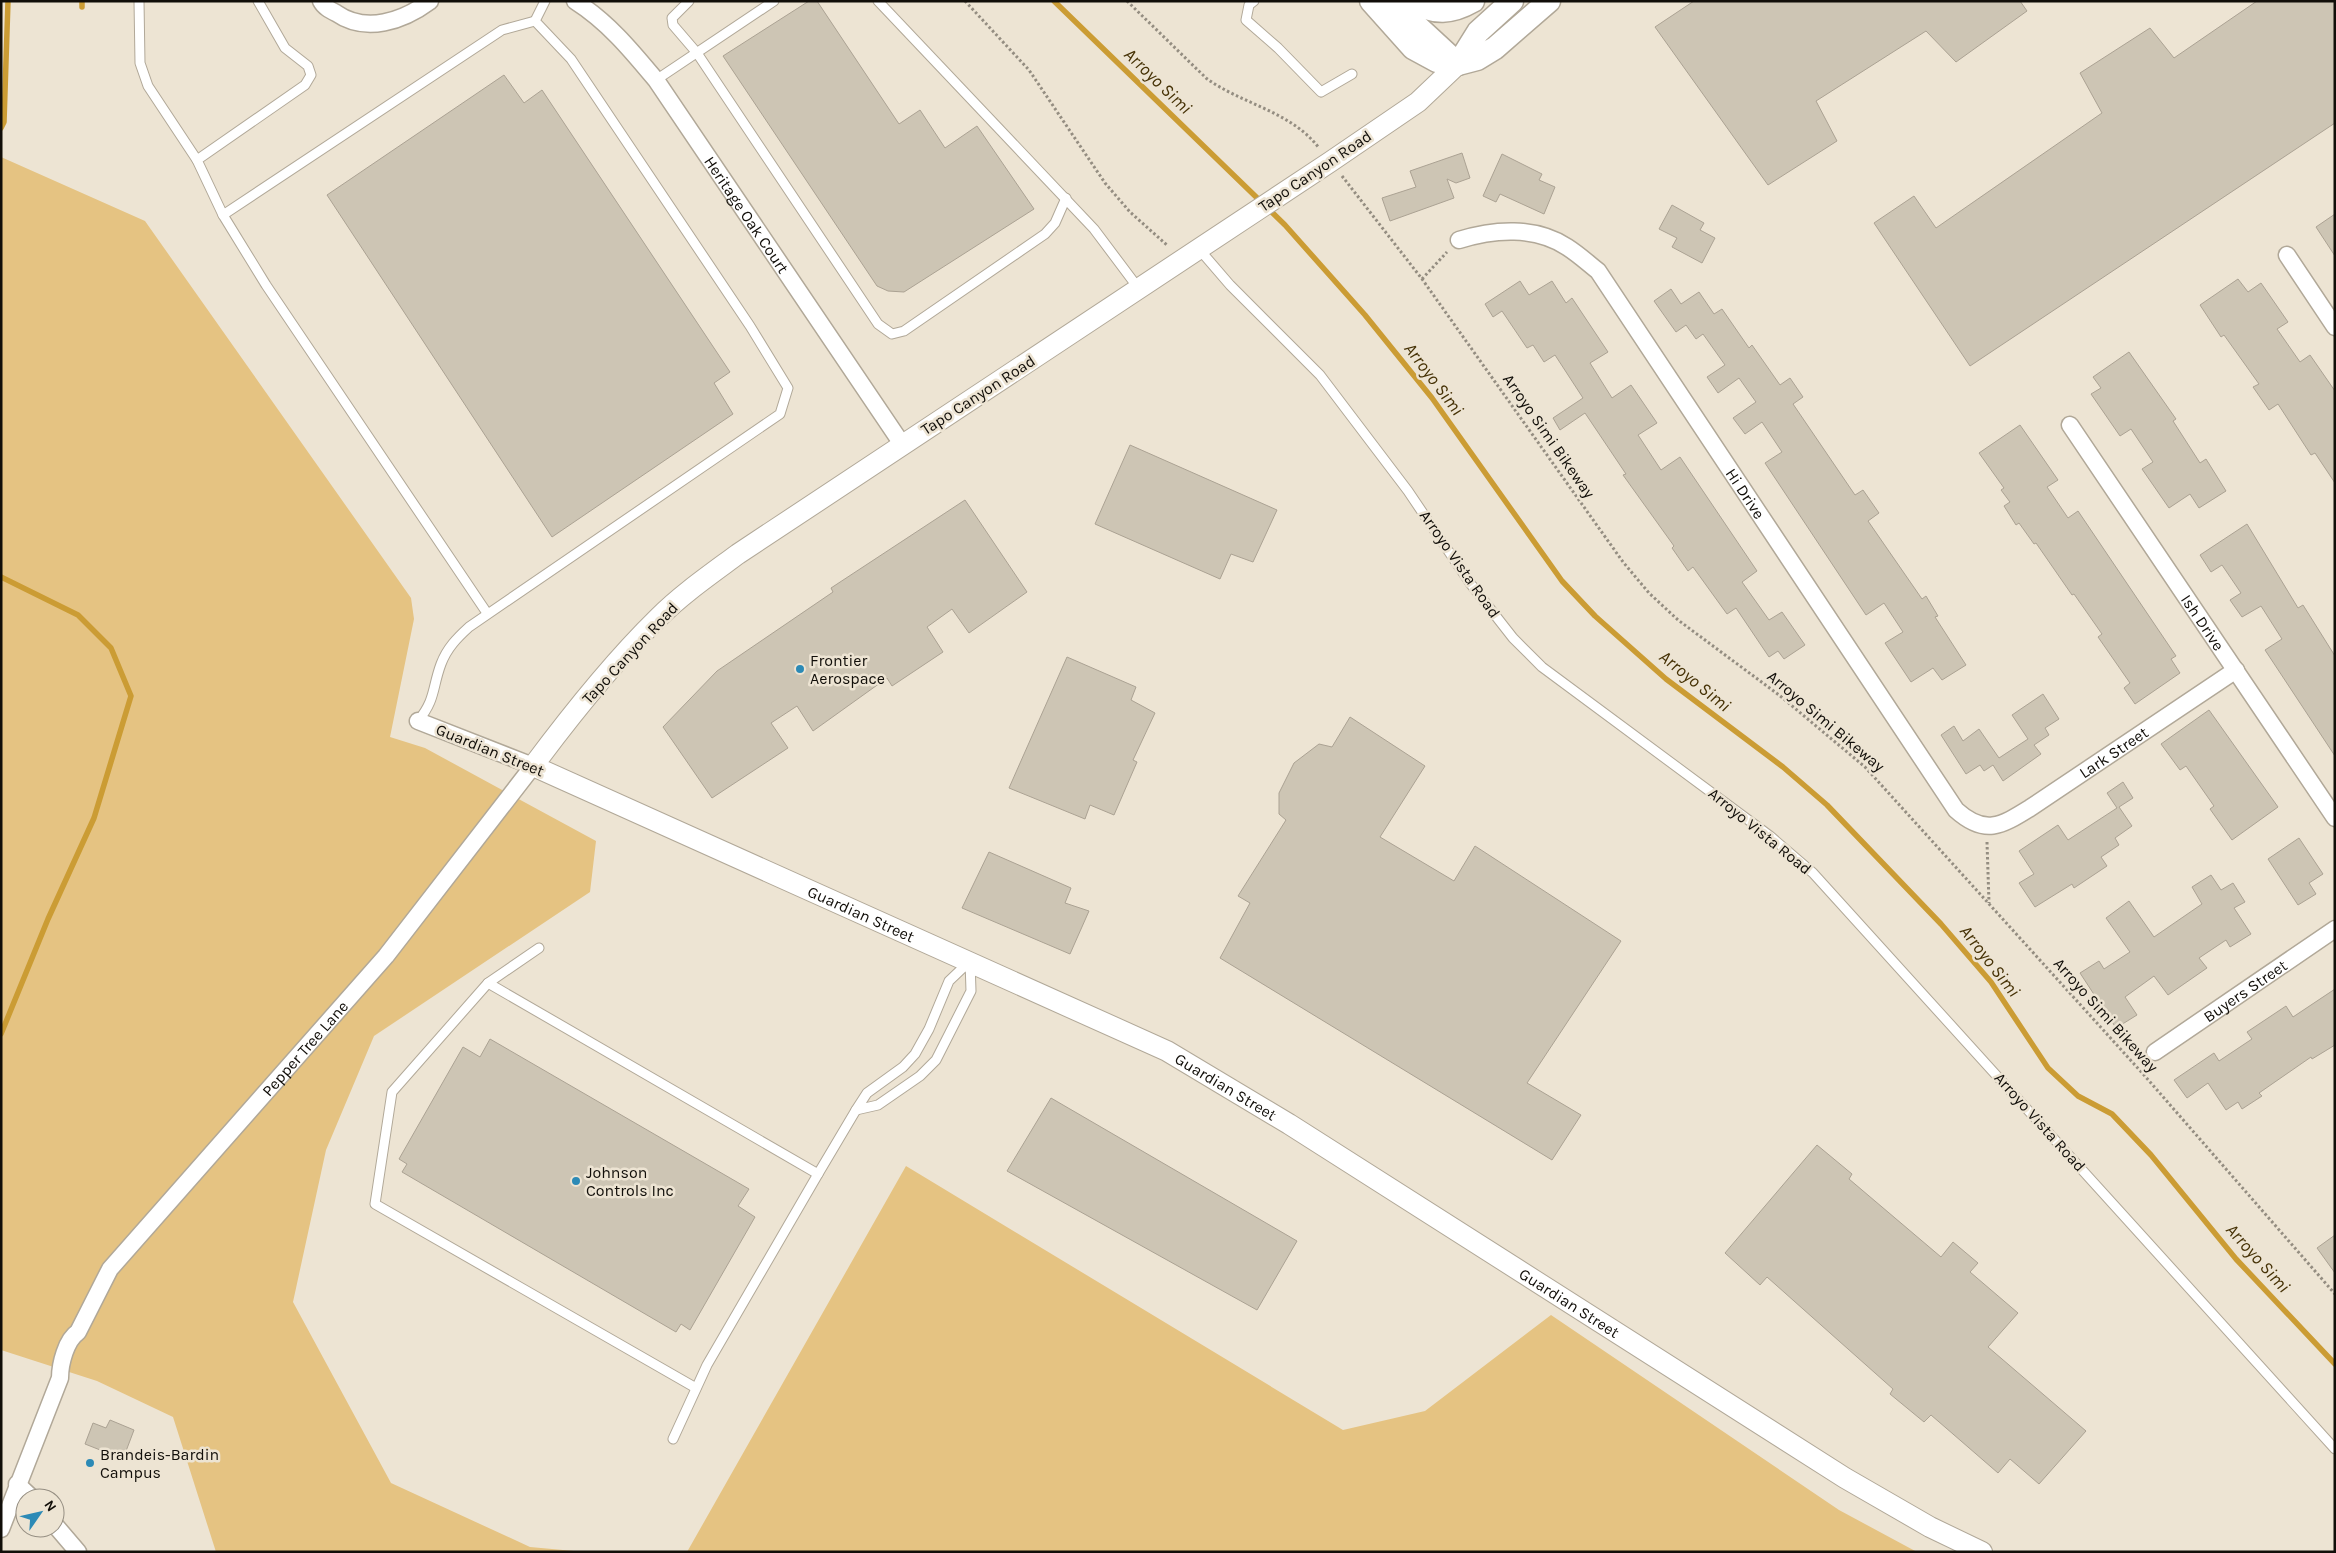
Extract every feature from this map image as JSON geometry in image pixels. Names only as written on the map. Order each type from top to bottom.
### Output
[{"type":"main road","points":[[1371,1],[1413,48],[1437,61],[1458,64]]},
{"type":"main road","points":[[1396,1],[1417,26],[1458,64]]},
{"type":"main road","points":[[1413,1],[1421,6],[1442,12],[1458,10],[1473,1]]},
{"type":"main road","name":"Tapo Canyon Road","points":[[1458,64],[1478,32],[1512,1]]},
{"type":"main road","name":"Tapo Canyon Road","points":[[1458,64],[1477,60],[1495,48],[1550,1]]},
{"type":"street","points":[[320,1],[343,19],[365,25],[400,18],[414,13],[430,1]]},
{"type":"street","name":"Heritage Oak Court","points":[[575,1],[620,36],[656,80],[902,444]]},
{"type":"street","name":"Tapo Canyon Road","points":[[533,766],[609,671],[658,618],[684,595],[738,554],[902,444],[1139,290],[1418,102],[1458,64]]},
{"type":"street","name":"Hi Drive","points":[[1459,240],[1484,233],[1519,232],[1537,235],[1566,246],[1598,271],[1956,810],[1970,822],[1987,827]]},
{"type":"street","points":[[2286,256],[2335,327]]},
{"type":"street","name":"Ish Drive","points":[[2070,425],[2335,818]]},
{"type":"street","name":"Lark Street","points":[[1987,827],[2003,824],[2030,808],[2236,670]]},
{"type":"street","name":"Guardian Street","points":[[418,721],[533,766],[1167,1051],[1289,1124],[1845,1478],[1930,1527],[1982,1552]]},
{"type":"street","name":"Pepper Tree Lane","points":[[1,1529],[60,1378],[66,1373],[78,1340],[78,1332],[110,1269],[386,956],[533,766]]},
{"type":"street","name":"Buyers Street","points":[[2155,1052],[2335,930]]},
{"type":"street","points":[[17,1484],[21,1488]]},
{"type":"street","points":[[65,1537],[78,1552]]},
{"type":"lane","points":[[139,1],[140,63],[148,86],[198,160],[223,215],[266,285],[487,613]]},
{"type":"lane","points":[[198,160],[304,84],[311,75],[308,66],[285,48],[258,1]]},
{"type":"lane","points":[[223,215],[502,30],[535,21],[545,1]]},
{"type":"lane","points":[[689,1],[676,12],[672,18],[673,25],[697,53],[878,324],[892,334],[904,331],[1045,234],[1056,224],[1066,198]]},
{"type":"lane","points":[[656,80],[774,1]]},
{"type":"lane","points":[[878,1],[1094,228],[1139,290]]},
{"type":"lane","points":[[1254,1],[1249,5],[1246,20],[1278,48],[1321,92],[1352,74]]},
{"type":"lane","points":[[418,721],[430,707],[441,664],[451,644],[487,613],[780,414],[788,388],[750,326],[571,58],[535,21]]},
{"type":"lane","name":"Arroyo Vista Road","points":[[1199,250],[1230,285],[1320,375],[1408,491],[1470,583],[1513,638],[1542,667],[1770,836],[1813,873],[2335,1449]]},
{"type":"lane","points":[[539,948],[488,983],[392,1092],[375,1204],[696,1388]]},
{"type":"lane","points":[[673,1439],[711,1356],[856,1110],[868,1093],[903,1067],[915,1054],[929,1030],[949,981],[970,961]]},
{"type":"lane","points":[[856,1110],[878,1105],[920,1076],[936,1060],[971,991],[970,961]]},
{"type":"lane","points":[[488,983],[818,1174]]},
{"type":"path","points":[[966,1],[1029,70],[1105,183],[1130,212],[1167,245],[1180,262]]},
{"type":"path","points":[[1127,1],[1216,86],[1285,119],[1304,133],[1318,148]]},
{"type":"path","name":"Arroyo Simi Bikeway","points":[[1343,177],[1422,279],[1623,562],[1649,593],[1678,620],[1779,695],[1865,767],[2144,1075],[2335,1294]]},
{"type":"path","points":[[1422,279],[1459,240]]},
{"type":"path","points":[[1987,827],[1989,904]]},
{"type":"shaded area","points":[[1,157],[145,221],[411,598],[414,619],[390,737],[425,748],[596,841],[590,892],[374,1036],[326,1150],[293,1302],[391,1483],[530,1547],[585,1552],[216,1552],[173,1417],[97,1381],[1,1350]]},
{"type":"shaded area","points":[[906,1166],[1343,1430],[1425,1411],[1551,1315],[1839,1510],[1917,1552],[687,1552]]},
{"type":"building","points":[[809,1],[817,1],[899,124],[920,110],[945,148],[977,126],[1034,209],[904,292],[888,291],[877,286],[723,56]]},
{"type":"building","points":[[1694,1],[2020,1],[2027,11],[1956,62],[1926,31],[1816,101],[1837,141],[1768,185],[1655,27]]},
{"type":"building","points":[[2257,1],[2335,1],[2335,123],[1970,366],[1874,223],[1914,196],[1936,228],[2102,113],[2080,73],[2150,28],[2174,58]]},
{"type":"building","points":[[504,75],[524,103],[542,90],[730,372],[714,383],[733,414],[552,537],[327,195]]},
{"type":"building","points":[[1462,153],[1470,178],[1456,183],[1447,179],[1454,198],[1390,221],[1382,198],[1416,187],[1410,171]]},
{"type":"building","points":[[1502,154],[1542,174],[1539,180],[1555,187],[1544,214],[1500,194],[1496,202],[1483,196]]},
{"type":"building","points":[[1672,205],[1704,223],[1700,230],[1715,238],[1702,263],[1672,247],[1677,238],[1659,229]]},
{"type":"building","points":[[2335,214],[2335,256],[2316,227]]},
{"type":"building","points":[[2238,279],[2248,292],[2261,283],[2288,322],[2277,329],[2300,362],[2310,355],[2335,391],[2335,483],[2315,453],[2311,455],[2278,404],[2269,410],[2253,387],[2259,384],[2224,335],[2221,337],[2200,305]]},
{"type":"building","points":[[1520,281],[1529,295],[1552,281],[1566,303],[1572,298],[1608,352],[1590,363],[1612,398],[1631,385],[1657,423],[1638,435],[1661,470],[1680,457],[1757,571],[1742,582],[1769,620],[1782,612],[1805,645],[1784,659],[1778,651],[1769,657],[1736,608],[1727,614],[1693,567],[1688,571],[1672,548],[1674,546],[1623,475],[1626,474],[1585,413],[1560,430],[1553,418],[1583,398],[1555,355],[1544,362],[1533,345],[1527,348],[1502,311],[1493,317],[1485,304]]},
{"type":"building","points":[[1671,289],[1681,304],[1699,292],[1714,314],[1722,309],[1749,348],[1752,345],[1780,385],[1790,378],[1803,397],[1793,404],[1855,495],[1863,490],[1879,513],[1868,521],[1922,599],[1926,596],[1938,616],[1935,617],[1966,665],[1942,680],[1933,668],[1911,682],[1885,643],[1903,632],[1884,603],[1866,615],[1765,463],[1782,452],[1762,422],[1745,434],[1733,418],[1756,402],[1739,378],[1718,393],[1707,377],[1725,365],[1703,334],[1696,339],[1686,325],[1676,332],[1654,301]]},
{"type":"building","points":[[2129,352],[2176,419],[2173,421],[2200,463],[2206,459],[2226,491],[2199,508],[2190,494],[2169,508],[2142,469],[2153,462],[2131,429],[2120,436],[2091,394],[2101,388],[2093,377]]},
{"type":"building","points":[[2020,425],[2058,480],[2047,487],[2068,518],[2078,511],[2176,656],[2171,659],[2180,673],[2135,704],[2124,688],[2130,683],[2098,637],[2102,634],[2036,543],[2034,544],[2019,523],[2016,525],[2004,506],[2010,502],[2001,490],[2004,488],[1979,453]]},
{"type":"building","points":[[1130,445],[1277,510],[1253,562],[1231,554],[1220,579],[1095,524]]},
{"type":"building","points":[[965,500],[1027,592],[969,633],[952,609],[927,627],[943,652],[892,686],[887,678],[813,731],[797,706],[771,723],[788,748],[712,798],[663,727],[717,671],[833,592],[831,588]]},
{"type":"building","points":[[2247,524],[2298,608],[2303,605],[2335,656],[2335,756],[2265,650],[2282,639],[2261,606],[2242,617],[2230,600],[2241,593],[2222,565],[2211,572],[2200,555]]},
{"type":"building","points":[[1067,657],[1136,687],[1131,700],[1155,713],[1133,760],[1137,762],[1114,815],[1090,805],[1085,819],[1009,788]]},
{"type":"building","points":[[2043,694],[2059,719],[2045,728],[2049,735],[2034,745],[2041,754],[2003,781],[1993,765],[1984,771],[1980,765],[1966,774],[1941,735],[1954,726],[1963,741],[1979,729],[1999,758],[2028,739],[2012,715]]},
{"type":"building","points":[[2209,710],[2278,807],[2232,840],[2210,809],[2214,806],[2186,766],[2180,770],[2161,744]]},
{"type":"building","points":[[1350,717],[1425,766],[1380,837],[1454,881],[1475,846],[1621,941],[1527,1083],[1581,1115],[1552,1160],[1220,958],[1250,903],[1238,896],[1286,820],[1279,814],[1279,793],[1294,763],[1319,744],[1332,747]]},
{"type":"building","points":[[2123,782],[2133,798],[2119,807],[2132,826],[2115,838],[2119,845],[2101,857],[2107,866],[2074,888],[2072,884],[2035,907],[2019,883],[2034,874],[2019,851],[2058,825],[2068,840],[2117,808],[2107,793]]},
{"type":"building","points":[[2299,838],[2323,874],[2309,883],[2316,894],[2298,905],[2268,859]]},
{"type":"building","points":[[989,852],[1071,888],[1065,903],[1089,911],[1070,954],[962,908]]},
{"type":"building","points":[[2211,875],[2221,890],[2233,883],[2245,902],[2234,908],[2251,934],[2230,947],[2226,940],[2199,958],[2207,968],[2168,995],[2154,976],[2125,997],[2137,1015],[2116,1028],[2080,973],[2099,961],[2104,969],[2130,952],[2106,918],[2129,901],[2154,937],[2202,904],[2192,887]]},
{"type":"building","points":[[2335,989],[2335,1045],[2312,1059],[2311,1057],[2259,1093],[2262,1096],[2242,1109],[2238,1102],[2226,1110],[2208,1083],[2187,1098],[2174,1080],[2214,1053],[2219,1061],[2252,1039],[2247,1032],[2286,1006],[2293,1017]]},
{"type":"building","name":"Johnson Controls Inc","points":[[490,1039],[749,1189],[738,1206],[755,1217],[690,1330],[681,1324],[676,1332],[402,1172],[407,1164],[399,1159],[463,1047],[480,1057]]},
{"type":"building","points":[[1051,1098],[1297,1241],[1257,1310],[1007,1171]]},
{"type":"building","points":[[1817,1145],[1852,1174],[1849,1179],[1941,1257],[1953,1242],[1978,1263],[1970,1272],[2018,1313],[1988,1347],[2086,1431],[2039,1484],[2010,1459],[1998,1473],[1931,1415],[1924,1422],[1890,1394],[1893,1389],[1767,1277],[1760,1285],[1725,1253]]},
{"type":"building","points":[[2335,1235],[2335,1273],[2317,1248]]},
{"type":"building","points":[[110,1420],[134,1430],[123,1459],[85,1444],[93,1423],[106,1428]]},
{"type":"waterway","points":[[1,128],[4,122],[8,1]]},
{"type":"waterway","points":[[82,1],[82,7]]},
{"type":"waterway","name":"Arroyo Simi","points":[[1054,1],[1285,225],[1365,315],[1432,398],[1562,581],[1595,616],[1666,679],[1783,767],[1827,805],[1941,924],[1991,982],[2048,1068],[2078,1096],[2112,1114],[2151,1155],[2236,1259],[2335,1364]]},
{"type":"waterway","points":[[1,577],[78,615],[111,648],[131,696],[94,818],[48,919],[1,1034]]},
{"type":"place","name":"Frontier Aerospace","points":[[800,669]]},
{"type":"place","name":"Johnson Controls Inc","points":[[576,1181]]},
{"type":"place","name":"Brandeis-Bardin Campus","points":[[90,1463]]}]
